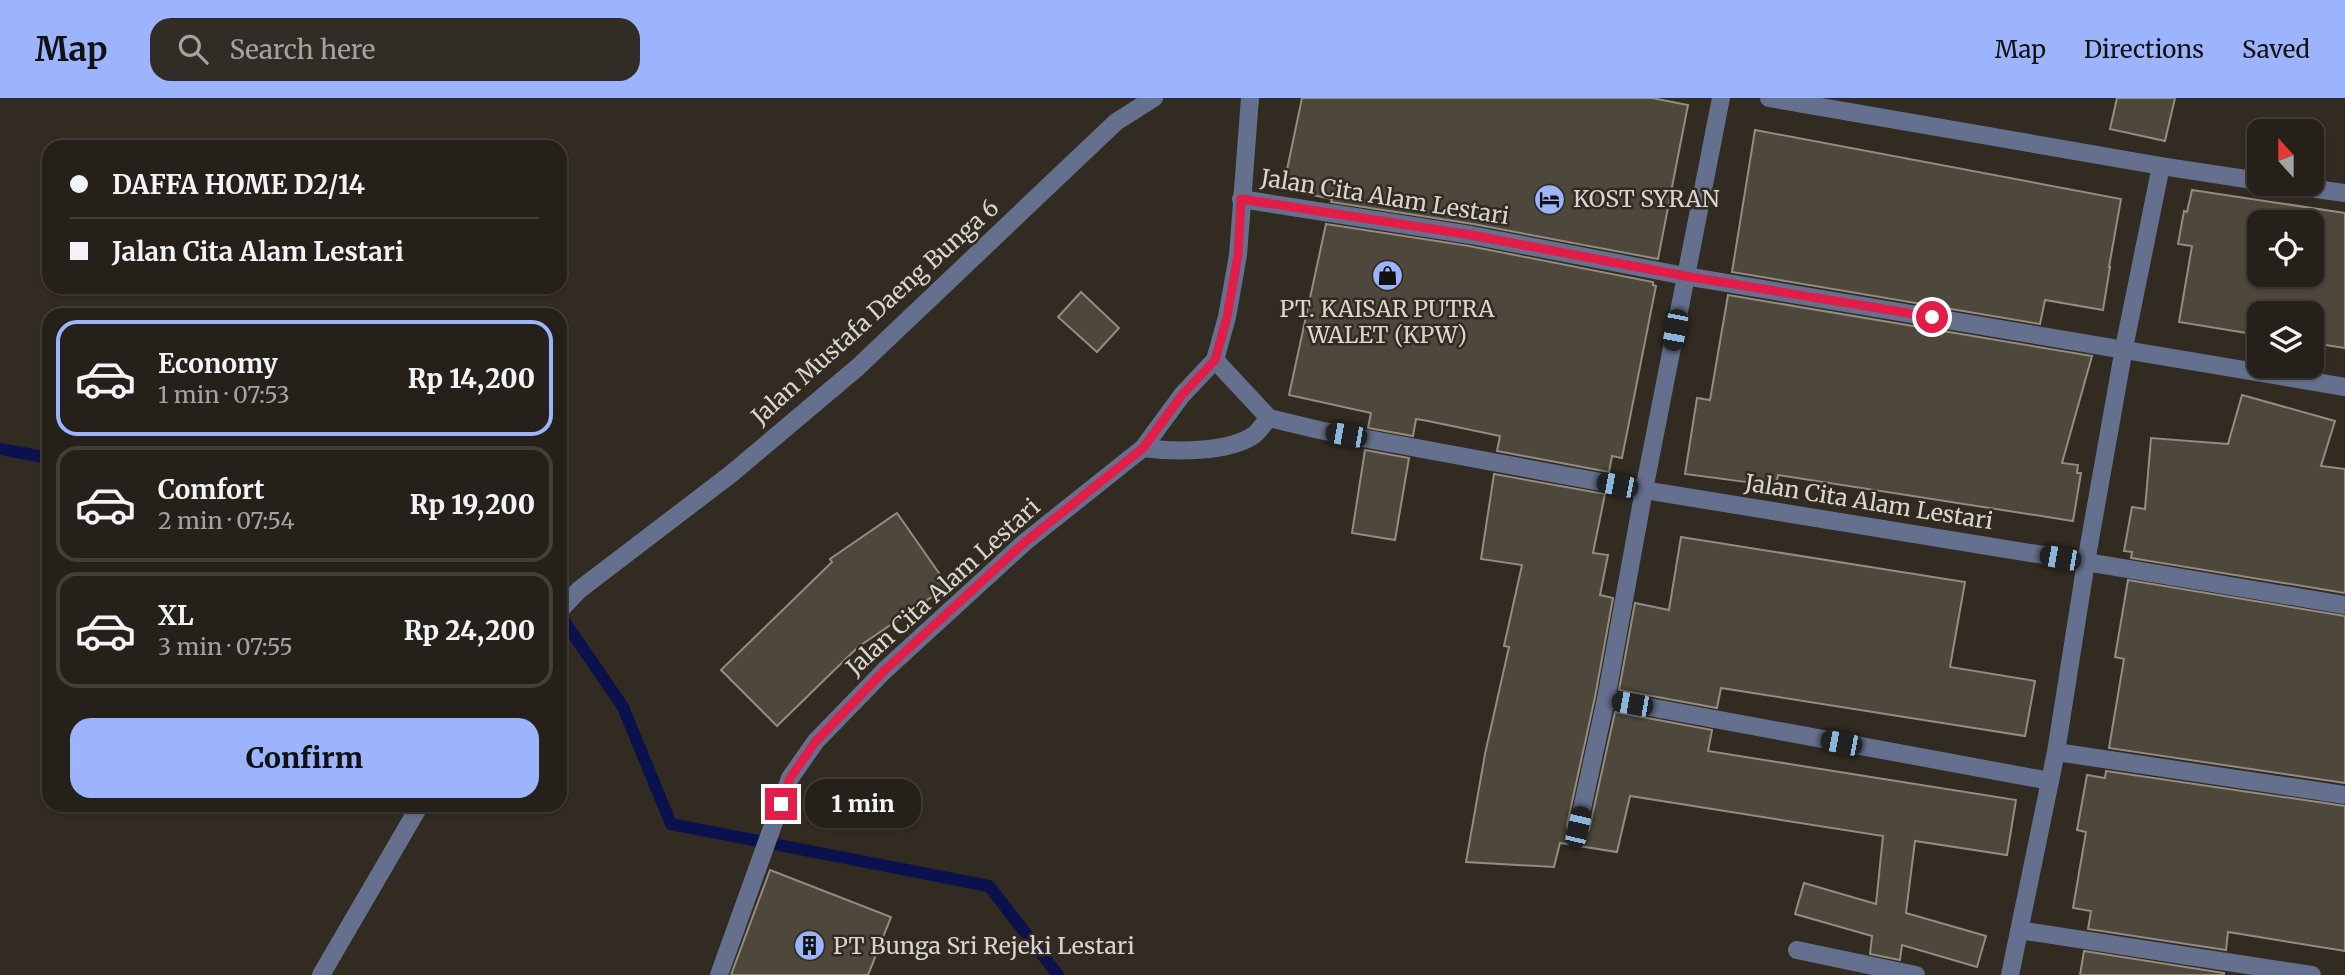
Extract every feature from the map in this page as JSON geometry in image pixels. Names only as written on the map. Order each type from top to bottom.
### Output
[{"type":"street","name":"Jalan Mustafa Daeng Bunga 6","points":[[567,603],[579,590],[731,474],[858,367],[1116,122],[1154,98]]},
{"type":"street","name":"Jalan Cita Alam Lestari","points":[[719,975],[790,778],[816,741],[885,670],[1025,542],[1143,448],[1182,395],[1215,360],[1227,317],[1238,255],[1250,98]]},
{"type":"street","points":[[1578,827],[1606,699],[1721,98]]},
{"type":"street","points":[[1769,98],[2247,179]]},
{"type":"street","points":[[2010,975],[2056,752],[2124,348],[2161,166]]},
{"type":"street","points":[[2324,190],[2345,193]]},
{"type":"street","name":"Jalan Cita Alam Lestari","points":[[1241,199],[1471,235],[1685,276],[2345,387]]},
{"type":"street","points":[[1143,448],[1180,451],[1216,448],[1253,435],[1269,418],[1215,360]]},
{"type":"street","name":"Jalan Cita Alam Lestari","points":[[1269,418],[1319,430],[1644,490],[2345,605]]},
{"type":"street","points":[[1606,699],[2050,781]]},
{"type":"street","points":[[2056,752],[2345,794]]},
{"type":"street","points":[[321,975],[416,812]]},
{"type":"street","points":[[2019,930],[2312,975]]},
{"type":"street","points":[[1797,950],[1916,975]]},
{"type":"building","points":[[1302,98],[1652,98],[1688,105],[1658,259],[1473,224],[1331,202],[1332,199],[1283,189]]},
{"type":"building","points":[[2117,98],[2175,98],[2165,141],[2110,129]]},
{"type":"building","points":[[1755,130],[2121,199],[2103,310],[2045,300],[2040,324],[1732,272]]},
{"type":"building","points":[[2192,190],[2345,213],[2345,348],[2324,345],[2324,301],[2247,301],[2247,333],[2179,322],[2192,246],[2178,244],[2184,211],[2187,212]]},
{"type":"building","points":[[1326,224],[1469,246],[1653,282],[1656,286],[1622,458],[1612,456],[1609,472],[1497,451],[1500,436],[1428,421],[1416,419],[1413,436],[1368,428],[1371,413],[1289,395]]},
{"type":"building","points":[[1081,292],[1119,328],[1097,352],[1058,317]]},
{"type":"building","points":[[1728,295],[2092,356],[2062,463],[2078,465],[2077,473],[2081,473],[2073,521],[1778,475],[1776,486],[1685,474],[1697,398],[1710,400]]},
{"type":"building","points":[[2242,395],[2335,421],[2321,466],[2345,469],[2345,593],[2131,558],[2132,552],[2124,551],[2132,507],[2145,509],[2151,438],[2228,444]]},
{"type":"building","points":[[1365,450],[1409,458],[1395,540],[1352,533]]},
{"type":"building","points":[[1494,474],[1605,494],[1593,553],[1608,555],[1600,595],[1613,598],[1567,825],[1570,835],[1581,838],[1589,830],[1615,712],[1712,730],[1708,751],[2016,800],[2007,855],[1915,841],[1906,913],[1986,936],[1977,967],[1902,945],[1900,960],[1870,954],[1872,936],[1795,914],[1804,883],[1876,904],[1883,836],[1630,796],[1617,852],[1560,843],[1554,867],[1466,862],[1485,754],[1509,647],[1504,646],[1522,565],[1481,559]]},
{"type":"building","points":[[897,513],[948,586],[858,647],[777,726],[721,670],[832,562],[830,559]]},
{"type":"building","points":[[1681,537],[1965,582],[1950,667],[2035,681],[2025,736],[1721,688],[1717,708],[1619,690],[1635,603],[1669,610]]},
{"type":"building","points":[[2128,580],[2345,616],[2345,783],[2109,748],[2124,659],[2115,657]]},
{"type":"building","points":[[2106,771],[2345,806],[2345,951],[2228,932],[2226,950],[2088,929],[2091,911],[2073,908],[2086,832],[2077,830],[2087,775],[2105,778]]},
{"type":"building","name":"PT Bunga Sri Rejeki Lestari","points":[[770,870],[891,917],[868,975],[731,975]]},
{"type":"building","points":[[2084,951],[2224,973],[2224,975],[2080,975]]},
{"type":"waterway","points":[[0,449],[42,457]]},
{"type":"waterway","points":[[567,625],[623,707],[671,824],[989,886],[1058,975]]},
{"type":"place","name":"KOST SYRAN","points":[[1550,199]]},
{"type":"place","name":"PT. KAISAR PUTRA WALET (KPW)","points":[[1387,275]]},
{"type":"place","name":"PT Bunga Sri Rejeki Lestari","points":[[810,946]]},
{"type":"route","points":[[781,804],[790,778],[816,741],[885,670],[1025,542],[1143,448],[1182,395],[1215,360],[1227,317],[1238,255],[1241,199],[1471,235],[1685,276],[1932,317]]}]
